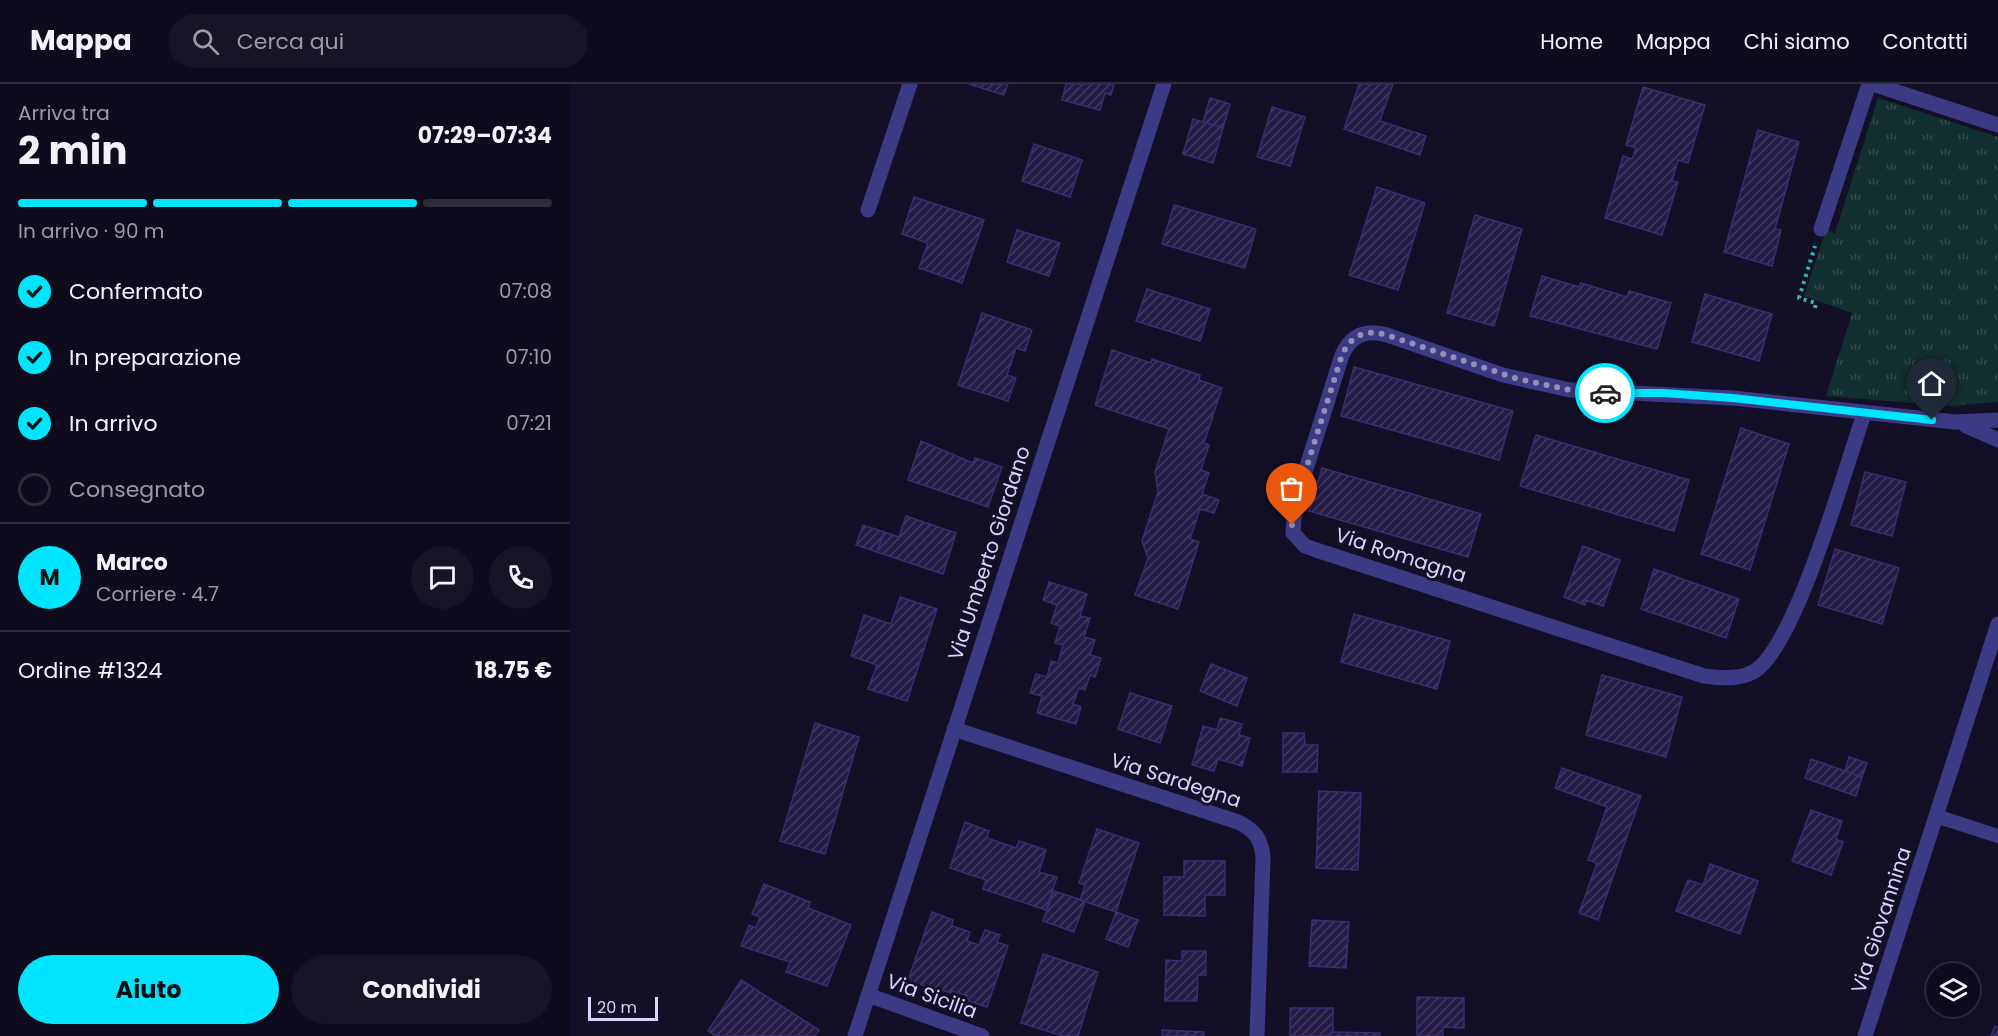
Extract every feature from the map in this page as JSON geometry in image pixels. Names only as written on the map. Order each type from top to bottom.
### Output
[{"type":"street","points":[[868,210],[910,84]]},
{"type":"street","name":"Via Umberto Giordano","points":[[855,1036],[1164,84]]},
{"type":"street","points":[[1821,229],[1871,84],[1998,125]]},
{"type":"street","name":"Via Romagna","points":[[1864,414],[1792,618],[1772,655],[1763,665],[1745,676],[1704,676],[1316,550],[1305,546],[1293,533],[1295,504],[1342,355],[1353,338],[1368,332],[1387,335],[1503,375],[1551,387],[1604,393],[1663,393],[1733,398],[1954,422],[1997,420]]},
{"type":"street","name":"Via Romagna","points":[[1954,422],[1998,440]]},
{"type":"street","name":"Via Giovannina","points":[[1865,1036],[1998,624]]},
{"type":"street","name":"Via Sardegna","points":[[954,729],[1238,822],[1255,833],[1262,847],[1263,858],[1257,1036]]},
{"type":"street","name":"Via Sicilia","points":[[868,995],[982,1036]]},
{"type":"lane","points":[[1936,816],[1998,836]]},
{"type":"path","points":[[1815,308],[1816,303],[1799,298],[1821,229]]},
{"type":"green space","points":[[1878,98],[1998,137],[1998,402],[1950,406],[1826,396],[1852,313],[1804,296],[1826,230],[1835,233]]},
{"type":"building","points":[[969,84],[1008,84],[1004,95]]},
{"type":"building","points":[[1066,84],[1114,84],[1111,95],[1105,93],[1100,110],[1062,100]]},
{"type":"building","points":[[1359,84],[1393,84],[1380,121],[1426,136],[1420,155],[1344,129]]},
{"type":"building","points":[[1643,87],[1705,105],[1688,163],[1678,160],[1672,181],[1678,182],[1662,235],[1605,218],[1623,156],[1632,159],[1636,148],[1626,145]]},
{"type":"building","points":[[1210,98],[1230,104],[1223,128],[1203,122]]},
{"type":"building","points":[[1272,107],[1305,117],[1290,166],[1257,157]]},
{"type":"building","points":[[1193,119],[1223,128],[1213,163],[1183,154]]},
{"type":"building","points":[[1758,130],[1799,142],[1775,229],[1781,230],[1772,266],[1724,252]]},
{"type":"building","points":[[1034,144],[1082,160],[1070,197],[1022,181]]},
{"type":"building","points":[[1377,187],[1425,203],[1398,290],[1349,275]]},
{"type":"building","points":[[914,197],[984,220],[962,283],[919,268],[928,243],[902,234]]},
{"type":"building","points":[[1174,205],[1256,229],[1245,268],[1162,244]]},
{"type":"building","points":[[1475,215],[1522,229],[1494,326],[1447,313]]},
{"type":"building","points":[[1017,230],[1060,243],[1049,276],[1007,262]]},
{"type":"building","points":[[1542,276],[1579,287],[1581,283],[1627,297],[1629,291],[1671,303],[1657,349],[1530,316]]},
{"type":"building","points":[[1147,289],[1210,309],[1200,341],[1136,321]]},
{"type":"building","points":[[1705,294],[1772,314],[1759,361],[1692,342]]},
{"type":"building","points":[[982,313],[1032,330],[1025,351],[1016,348],[1007,375],[1016,378],[1008,401],[958,385]]},
{"type":"building","points":[[1112,350],[1151,363],[1152,359],[1200,375],[1199,380],[1222,388],[1204,443],[1209,445],[1201,470],[1209,473],[1202,494],[1219,500],[1214,513],[1200,509],[1190,539],[1199,542],[1178,609],[1135,595],[1148,558],[1142,541],[1158,492],[1155,472],[1169,429],[1095,405]]},
{"type":"building","points":[[1354,367],[1513,411],[1499,460],[1341,416]]},
{"type":"building","points":[[1741,428],[1789,444],[1750,570],[1701,554]]},
{"type":"building","points":[[1536,435],[1689,480],[1674,531],[1520,486]]},
{"type":"building","points":[[921,441],[973,463],[975,458],[1002,467],[988,507],[908,480]]},
{"type":"building","points":[[1322,468],[1481,514],[1468,557],[1309,511]]},
{"type":"building","points":[[1865,472],[1906,482],[1892,536],[1851,525]]},
{"type":"building","points":[[906,516],[956,533],[943,574],[877,552],[884,532],[899,537]]},
{"type":"building","points":[[863,525],[884,532],[877,552],[856,545]]},
{"type":"building","points":[[1583,546],[1620,560],[1603,606],[1586,600],[1585,605],[1564,597]]},
{"type":"building","points":[[1835,549],[1899,568],[1882,624],[1818,605]]},
{"type":"building","points":[[1654,569],[1739,599],[1726,638],[1641,609]]},
{"type":"building","points":[[1049,582],[1087,594],[1080,616],[1090,618],[1084,637],[1095,640],[1090,655],[1101,658],[1095,677],[1090,675],[1085,690],[1079,688],[1073,704],[1081,707],[1076,724],[1037,713],[1042,696],[1030,693],[1036,674],[1047,677],[1051,661],[1058,663],[1063,645],[1055,643],[1060,626],[1051,623],[1057,605],[1043,600]]},
{"type":"building","points":[[900,597],[937,609],[907,701],[868,689],[877,665],[851,656],[864,615],[891,624]]},
{"type":"building","points":[[1354,614],[1450,641],[1437,689],[1341,662]]},
{"type":"building","points":[[1211,664],[1247,678],[1237,706],[1200,691]]},
{"type":"building","points":[[1602,675],[1682,697],[1666,757],[1586,735]]},
{"type":"building","points":[[1130,693],[1172,706],[1160,743],[1118,729]]},
{"type":"building","points":[[1220,718],[1242,724],[1239,735],[1250,738],[1242,766],[1218,759],[1214,771],[1192,765],[1203,726],[1217,730]]},
{"type":"building","points":[[815,723],[859,737],[825,854],[780,841]]},
{"type":"building","points":[[1283,733],[1304,733],[1305,745],[1318,745],[1317,772],[1283,772]]},
{"type":"building","points":[[1849,757],[1867,763],[1862,777],[1845,771]]},
{"type":"building","points":[[1811,759],[1862,777],[1856,796],[1805,778]]},
{"type":"building","points":[[1562,768],[1641,796],[1598,920],[1579,913],[1597,863],[1588,860],[1607,807],[1555,788]]},
{"type":"building","points":[[1319,791],[1361,793],[1358,870],[1316,868]]},
{"type":"building","points":[[1811,810],[1842,821],[1836,839],[1843,842],[1831,875],[1792,861]]},
{"type":"building","points":[[965,822],[989,831],[987,838],[1016,848],[1019,841],[1046,850],[1039,872],[1057,877],[1046,910],[983,889],[986,880],[950,868]]},
{"type":"building","points":[[1097,829],[1139,843],[1116,912],[1080,900],[1085,885],[1079,883]]},
{"type":"building","points":[[1184,861],[1225,861],[1225,895],[1205,895],[1205,916],[1164,915],[1164,877],[1184,877]]},
{"type":"building","points":[[1710,864],[1758,881],[1740,934],[1676,911],[1688,880],[1703,885]]},
{"type":"building","points":[[764,884],[810,902],[808,908],[851,925],[827,986],[786,972],[790,962],[741,946],[749,925],[756,928],[760,917],[752,914]]},
{"type":"building","points":[[1054,891],[1085,901],[1074,932],[1043,921]]},
{"type":"building","points":[[932,912],[953,920],[952,926],[970,932],[967,941],[979,945],[985,930],[1000,935],[997,942],[1008,946],[987,1007],[966,1000],[968,996],[930,986],[930,988],[908,980]]},
{"type":"building","points":[[1116,912],[1138,920],[1128,947],[1106,939]]},
{"type":"building","points":[[1312,920],[1349,922],[1346,968],[1309,966]]},
{"type":"building","points":[[1182,951],[1206,951],[1206,975],[1198,975],[1197,1001],[1165,1001],[1166,960],[1182,961]]},
{"type":"building","points":[[1043,954],[1098,972],[1078,1036],[1063,1036],[1021,1023]]},
{"type":"building","points":[[741,980],[819,1030],[815,1036],[716,1036],[708,1031]]},
{"type":"building","points":[[1417,997],[1464,998],[1464,1028],[1443,1027],[1443,1036],[1417,1036]]},
{"type":"building","points":[[1290,1008],[1333,1008],[1333,1032],[1380,1033],[1380,1036],[1290,1036]]},
{"type":"building","points":[[1995,1026],[1998,1027],[1998,1036],[1991,1036]]},
{"type":"building","points":[[1162,1030],[1204,1032],[1204,1036],[1162,1036]]},
{"type":"way so far","points":[[1292,525],[1295,504],[1342,355],[1347,344],[1360,334],[1376,332],[1387,335],[1503,375],[1534,383],[1570,390],[1605,393]]},
{"type":"route","points":[[1605,393],[1663,393],[1733,398],[1932,420]]}]
